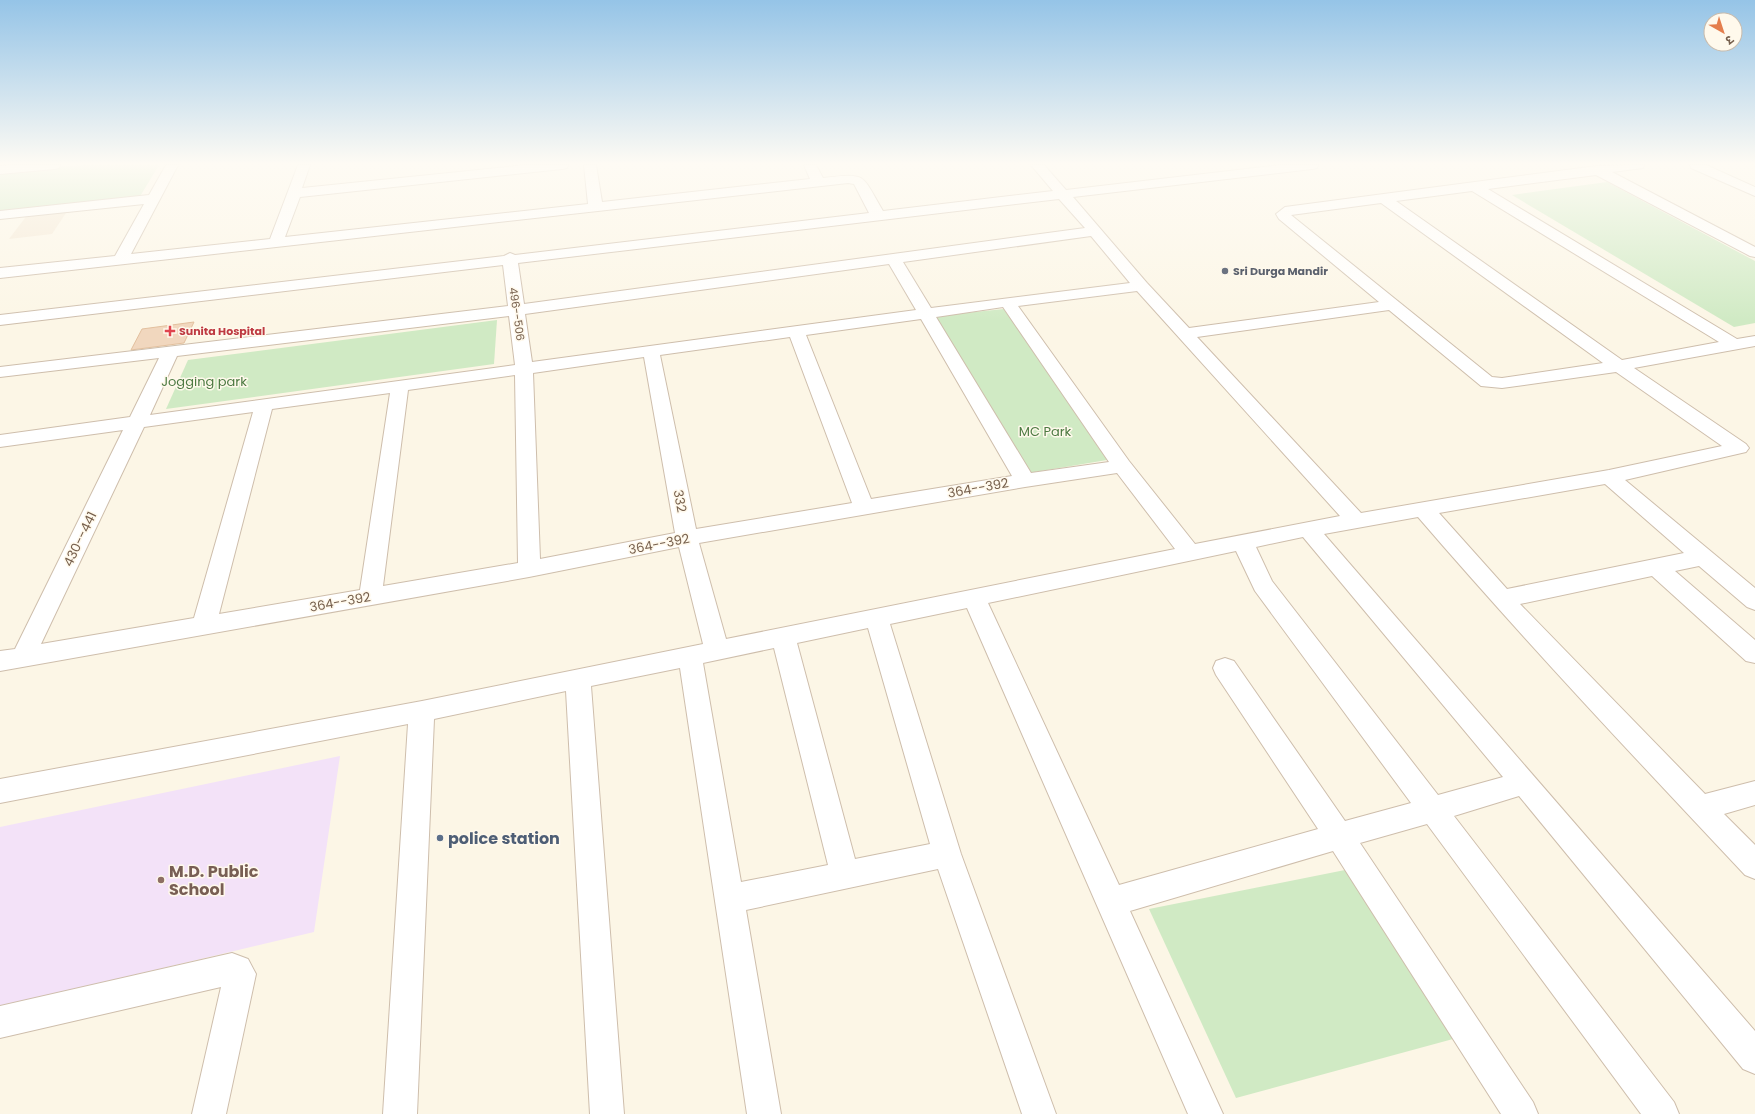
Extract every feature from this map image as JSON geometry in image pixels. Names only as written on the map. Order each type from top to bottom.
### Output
[{"type":"street","points":[[121,259],[143,217]]},
{"type":"street","points":[[276,244],[286,217]]},
{"type":"street","points":[[0,273],[516,217]]},
{"type":"street","points":[[0,320],[510,258],[869,217]]},
{"type":"street","points":[[1083,217],[1141,286],[1356,521]]},
{"type":"street","points":[[1285,217],[1487,382],[1502,383],[1619,366],[1745,343]]},
{"type":"street","points":[[1409,217],[1619,366],[1747,446]]},
{"type":"street","points":[[1527,217],[1745,343]]},
{"type":"street","points":[[1686,217],[1755,253]]},
{"type":"street","points":[[0,372],[516,310],[1095,231]]},
{"type":"street","name":"496--506","points":[[510,258],[524,369],[528,570]]},
{"type":"street","points":[[893,258],[1025,480]]},
{"type":"street","points":[[0,441],[1008,302],[1141,286]]},
{"type":"street","points":[[1008,302],[1122,466],[1190,553]]},
{"type":"street","points":[[1185,334],[1392,305]]},
{"type":"street","points":[[796,332],[864,508]]},
{"type":"street","name":"430--441","points":[[23,657],[138,422],[170,351]]},
{"type":"street","name":"332","points":[[651,352],[687,538],[703,652],[730,899],[764,1114]]},
{"type":"street","points":[[370,597],[400,386]]},
{"type":"street","points":[[204,625],[264,405]]},
{"type":"street","points":[[0,790],[422,711],[703,652],[1308,529],[1610,477],[1747,446]]},
{"type":"street","name":"364--392","points":[[0,661],[528,570],[687,538],[1025,480],[1122,466]]},
{"type":"street","points":[[1610,477],[1703,557],[1753,597]]},
{"type":"street","points":[[1423,508],[1502,599],[1755,865]]},
{"type":"street","points":[[1308,529],[1755,1058]]},
{"type":"street","points":[[1243,542],[1262,585],[1662,1114]]},
{"type":"street","points":[[1502,599],[1703,557]]},
{"type":"street","points":[[1656,567],[1755,654]]},
{"type":"street","points":[[974,597],[1206,1114]]},
{"type":"street","points":[[876,617],[947,854],[1039,1114]]},
{"type":"street","points":[[783,636],[845,876]]},
{"type":"street","points":[[1225,668],[1340,836],[1521,1114]]},
{"type":"street","points":[[578,678],[607,1114]]},
{"type":"street","points":[[400,1114],[422,711]]},
{"type":"street","points":[[1111,902],[1524,783]]},
{"type":"street","points":[[1700,808],[1755,793]]},
{"type":"street","points":[[730,899],[947,854]]},
{"type":"street","points":[[0,1022],[232,969],[237,970],[240,974],[208,1114]]},
{"type":"shaded area","points":[[26,217],[63,217],[52,234],[9,239]]},
{"type":"shaded area","name":"M.D. Public School","points":[[340,756],[314,932],[0,1007],[0,827]]},
{"type":"green space","points":[[1549,217],[1673,217],[1755,261],[1755,323],[1734,327]]},
{"type":"green space","name":"MC Park","points":[[1004,309],[1107,460],[1029,473],[935,316]]},
{"type":"green space","name":"Jogging park","points":[[497,320],[494,364],[166,409],[188,360]]},
{"type":"green space","points":[[1345,870],[1453,1039],[1236,1098],[1149,909]]},
{"type":"building","points":[[194,322],[184,343],[131,350],[142,329]]},
{"type":"place","name":"Sri Durga Mandir","points":[[1225,271]]},
{"type":"place","name":"Sunita Hospital","points":[[170,331]]},
{"type":"place","name":"police station","points":[[440,838]]},
{"type":"place","name":"M.D. Public School","points":[[161,880]]}]
